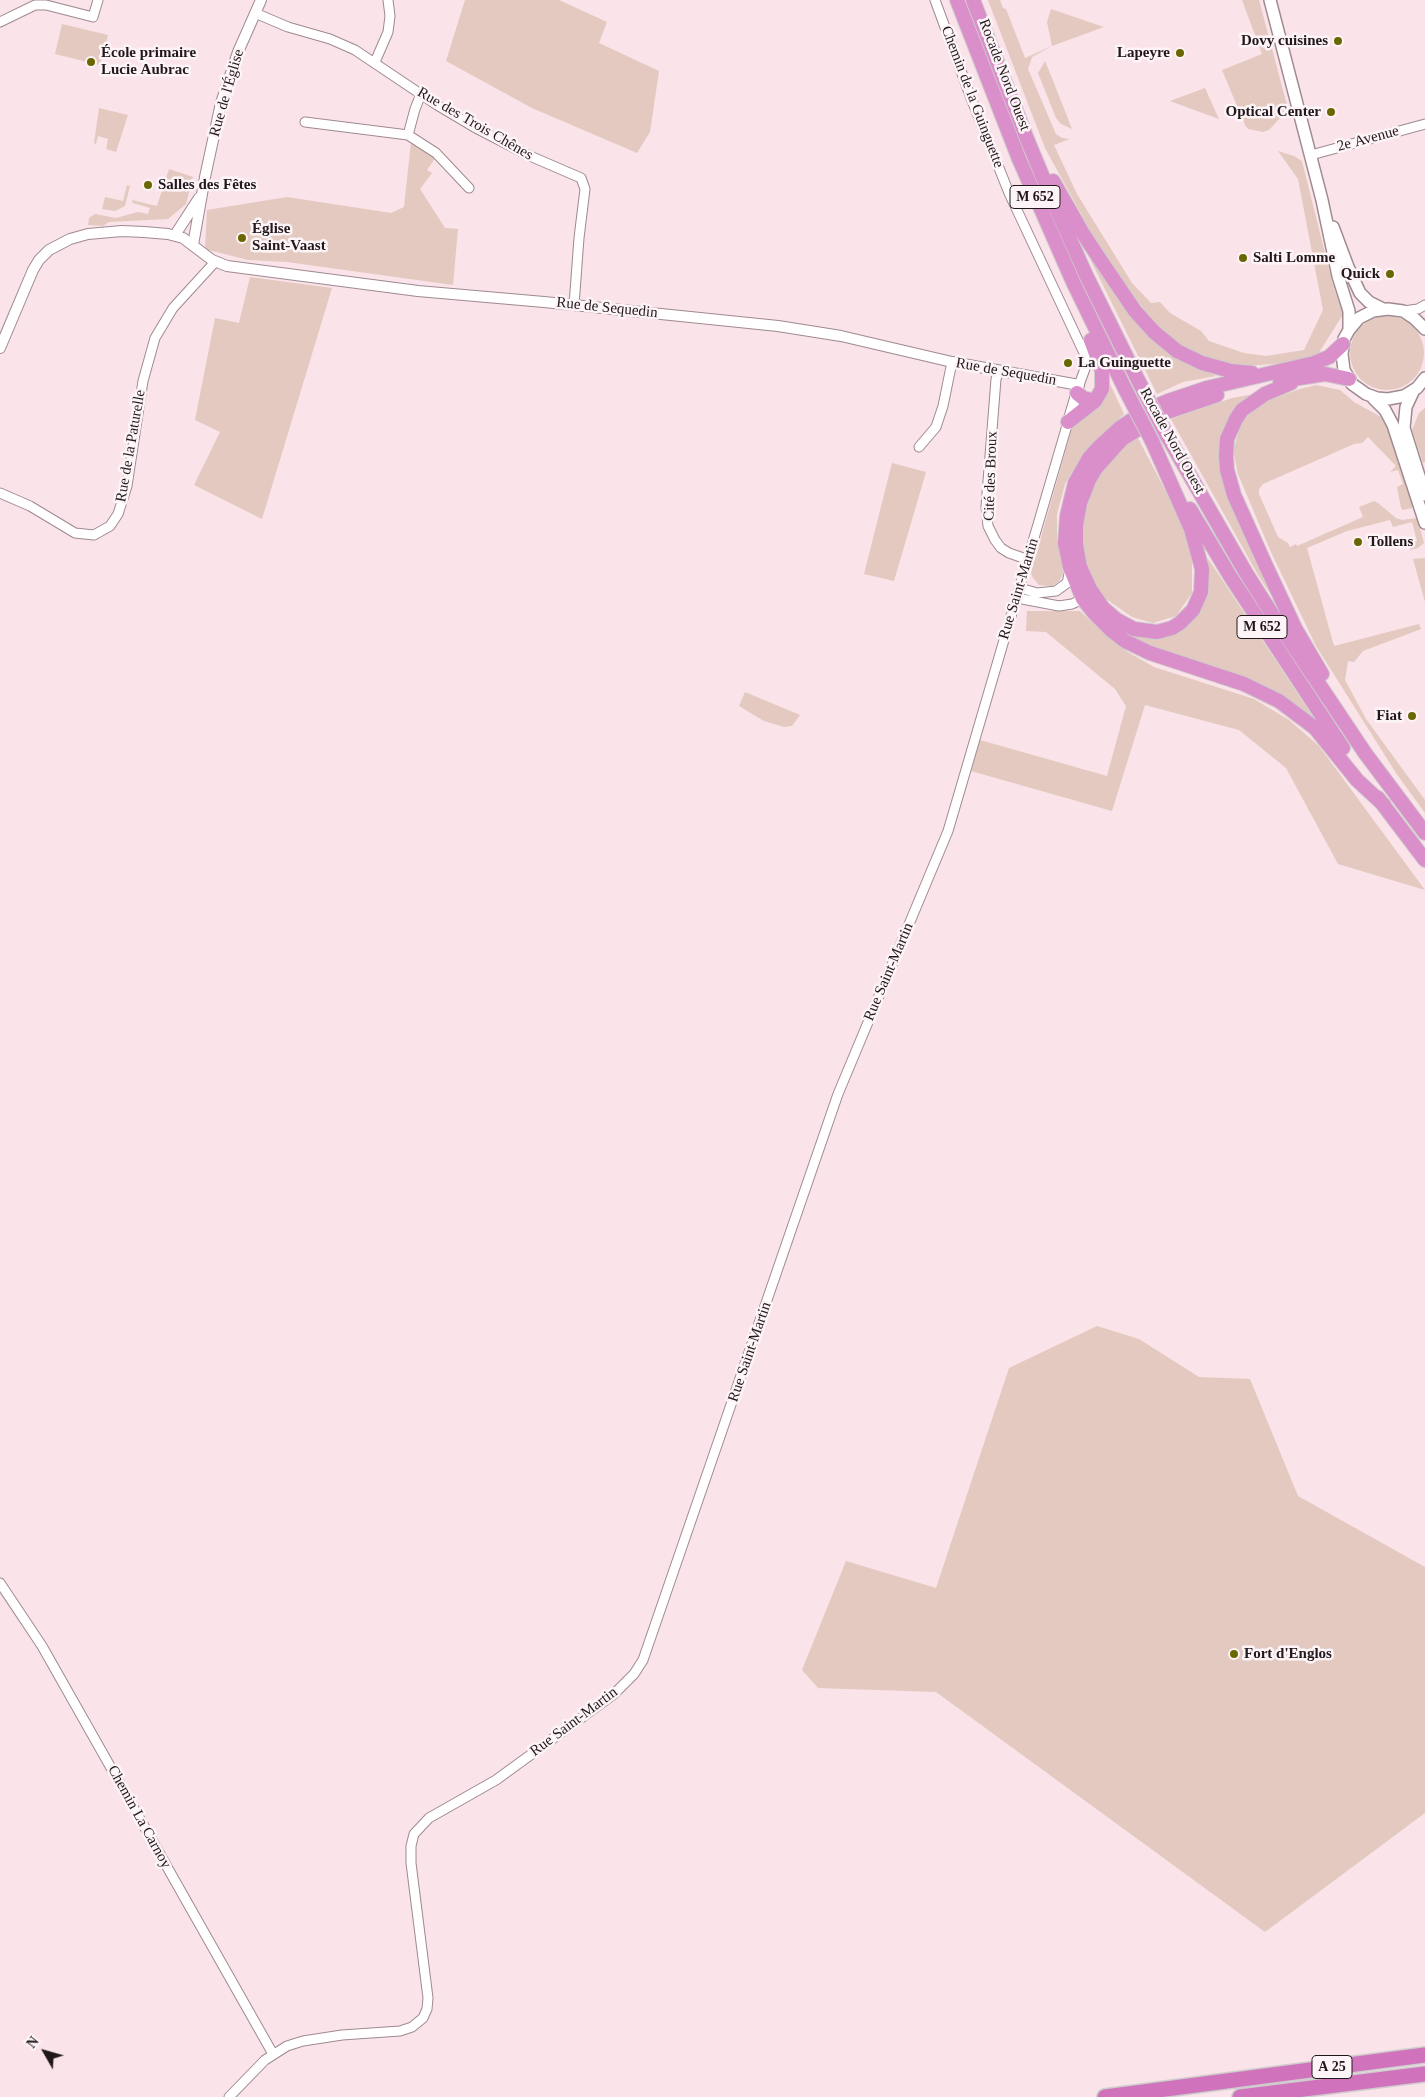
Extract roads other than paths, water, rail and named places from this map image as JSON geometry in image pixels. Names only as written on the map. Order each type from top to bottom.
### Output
[{"type":"highway","name":"Rocade Nord Ouest","points":[[957,0],[1019,159],[1072,282],[1152,441],[1230,576],[1335,737],[1425,860]]},
{"type":"highway","name":"Rocade Nord Ouest","points":[[973,0],[1027,139],[1086,275],[1166,434],[1250,580],[1307,669],[1365,754],[1425,833]]},
{"type":"highway","points":[[1027,139],[1101,261],[1135,311],[1154,332],[1177,350],[1202,363],[1232,371],[1265,374]]},
{"type":"highway","points":[[1019,159],[1042,230],[1099,360],[1102,371],[1102,389],[1095,401],[1068,422]]},
{"type":"highway","points":[[1343,344],[1329,357],[1314,363],[1188,393],[1147,410],[1126,423],[1099,447],[1082,469],[1071,499],[1065,529],[1065,543],[1070,567],[1083,599],[1103,622],[1136,647],[1166,659],[1244,684],[1290,709],[1315,728],[1357,780],[1384,805]]},
{"type":"highway","points":[[1083,599],[1086,586],[1077,555],[1075,537],[1080,503],[1088,480],[1096,468],[1122,439],[1164,413],[1190,403],[1240,389],[1315,375],[1331,374],[1349,379]]},
{"type":"highway","points":[[1315,375],[1265,394],[1242,410],[1230,428],[1227,439],[1227,470],[1234,495],[1296,628],[1346,714],[1365,754]]},
{"type":"highway","points":[[1078,389],[1082,398],[1095,401]]},
{"type":"highway","points":[[1084,576],[1097,600],[1110,614],[1125,625],[1141,631],[1156,632],[1172,628],[1188,617],[1198,602],[1201,592],[1202,570],[1196,543],[1152,441]]},
{"type":"highway","name":"A 25","points":[[1105,2097],[1425,2055]]},
{"type":"highway","name":"A 25","points":[[1240,2097],[1425,2074]]},
{"type":"main road","points":[[1270,0],[1311,155],[1338,276],[1349,311],[1349,330]]},
{"type":"main road","points":[[1322,200],[1348,267],[1360,291],[1369,302],[1383,309],[1403,311],[1425,329]]},
{"type":"main road","points":[[1383,309],[1364,315],[1349,330],[1343,344],[1342,360],[1349,379],[1356,388],[1371,396],[1385,410],[1393,425],[1425,523]]},
{"type":"main road","points":[[1371,396],[1393,399],[1404,396],[1414,390],[1424,380]]},
{"type":"main road","points":[[1414,390],[1406,407],[1404,428],[1425,495]]},
{"type":"street","points":[[0,22],[26,8],[40,5],[93,17],[98,0]]},
{"type":"street","name":"Rue de l'Église","points":[[202,190],[225,90],[238,52],[261,0]]},
{"type":"street","points":[[375,62],[388,32],[390,16],[388,0]]},
{"type":"street","name":"Chemin de la Guinguette","points":[[935,0],[1009,193],[1086,354],[1086,366],[1078,389]]},
{"type":"street","name":"Rue des Trois Chênes","points":[[255,13],[296,30],[338,42],[375,62],[421,94],[490,136],[583,181],[585,189],[574,305]]},
{"type":"street","points":[[408,135],[421,94]]},
{"type":"street","points":[[304,122],[408,135],[436,153],[469,188]]},
{"type":"street","name":"2e Avenue","points":[[1311,155],[1425,124]]},
{"type":"street","points":[[0,348],[33,270],[39,260],[49,250],[70,239],[96,233],[127,231],[172,235],[195,206],[202,190]]},
{"type":"street","points":[[193,245],[202,190]]},
{"type":"street","name":"Rue de Sequedin","points":[[172,235],[193,245],[215,262],[226,266],[409,290],[778,326],[841,336],[1078,389]]},
{"type":"street","name":"Rue de la Paturelle","points":[[0,492],[30,506],[75,533],[94,534],[110,526],[118,514],[127,486],[143,381],[155,338],[173,308],[215,262]]},
{"type":"street","points":[[1403,311],[1418,309],[1425,305]]},
{"type":"street","points":[[919,447],[936,428],[952,362]]},
{"type":"street","name":"Cité des Broux","points":[[999,371],[996,379],[994,399],[986,506],[988,526],[992,536],[1001,548],[1029,560]]},
{"type":"street","name":"Rue Saint-Martin","points":[[229,2097],[273,2054],[287,2046],[303,2041],[342,2035],[400,2031],[420,2022],[427,2009],[428,1998],[411,1862],[411,1846],[414,1834],[429,1818],[496,1780],[614,1694],[634,1674],[643,1660],[838,1094],[946,838],[1078,389]]},
{"type":"street","points":[[1020,588],[1038,593],[1056,591],[1067,583],[1070,567]]},
{"type":"street","points":[[1017,598],[1059,606],[1072,604],[1083,599]]},
{"type":"street","name":"Chemin La Carnoy","points":[[0,1583],[42,1646],[273,2054]]},
{"type":"place","name":"Dovy cuisines","points":[[1338,41]]},
{"type":"place","name":"Lapeyre","points":[[1180,53]]},
{"type":"place","name":"École primaire Lucie Aubrac","points":[[91,62]]},
{"type":"place","name":"Optical Center","points":[[1331,112]]},
{"type":"place","name":"Salles des Fêtes","points":[[148,185]]},
{"type":"place","name":"Église Saint-Vaast","points":[[242,238]]},
{"type":"place","name":"Salti Lomme","points":[[1243,258]]},
{"type":"place","name":"Quick","points":[[1390,274]]},
{"type":"place","name":"La Guinguette","points":[[1068,363]]},
{"type":"place","name":"Tollens","points":[[1358,542]]},
{"type":"place","name":"Fiat","points":[[1412,716]]},
{"type":"place","name":"Fort d'Englos","points":[[1234,1654]]}]
